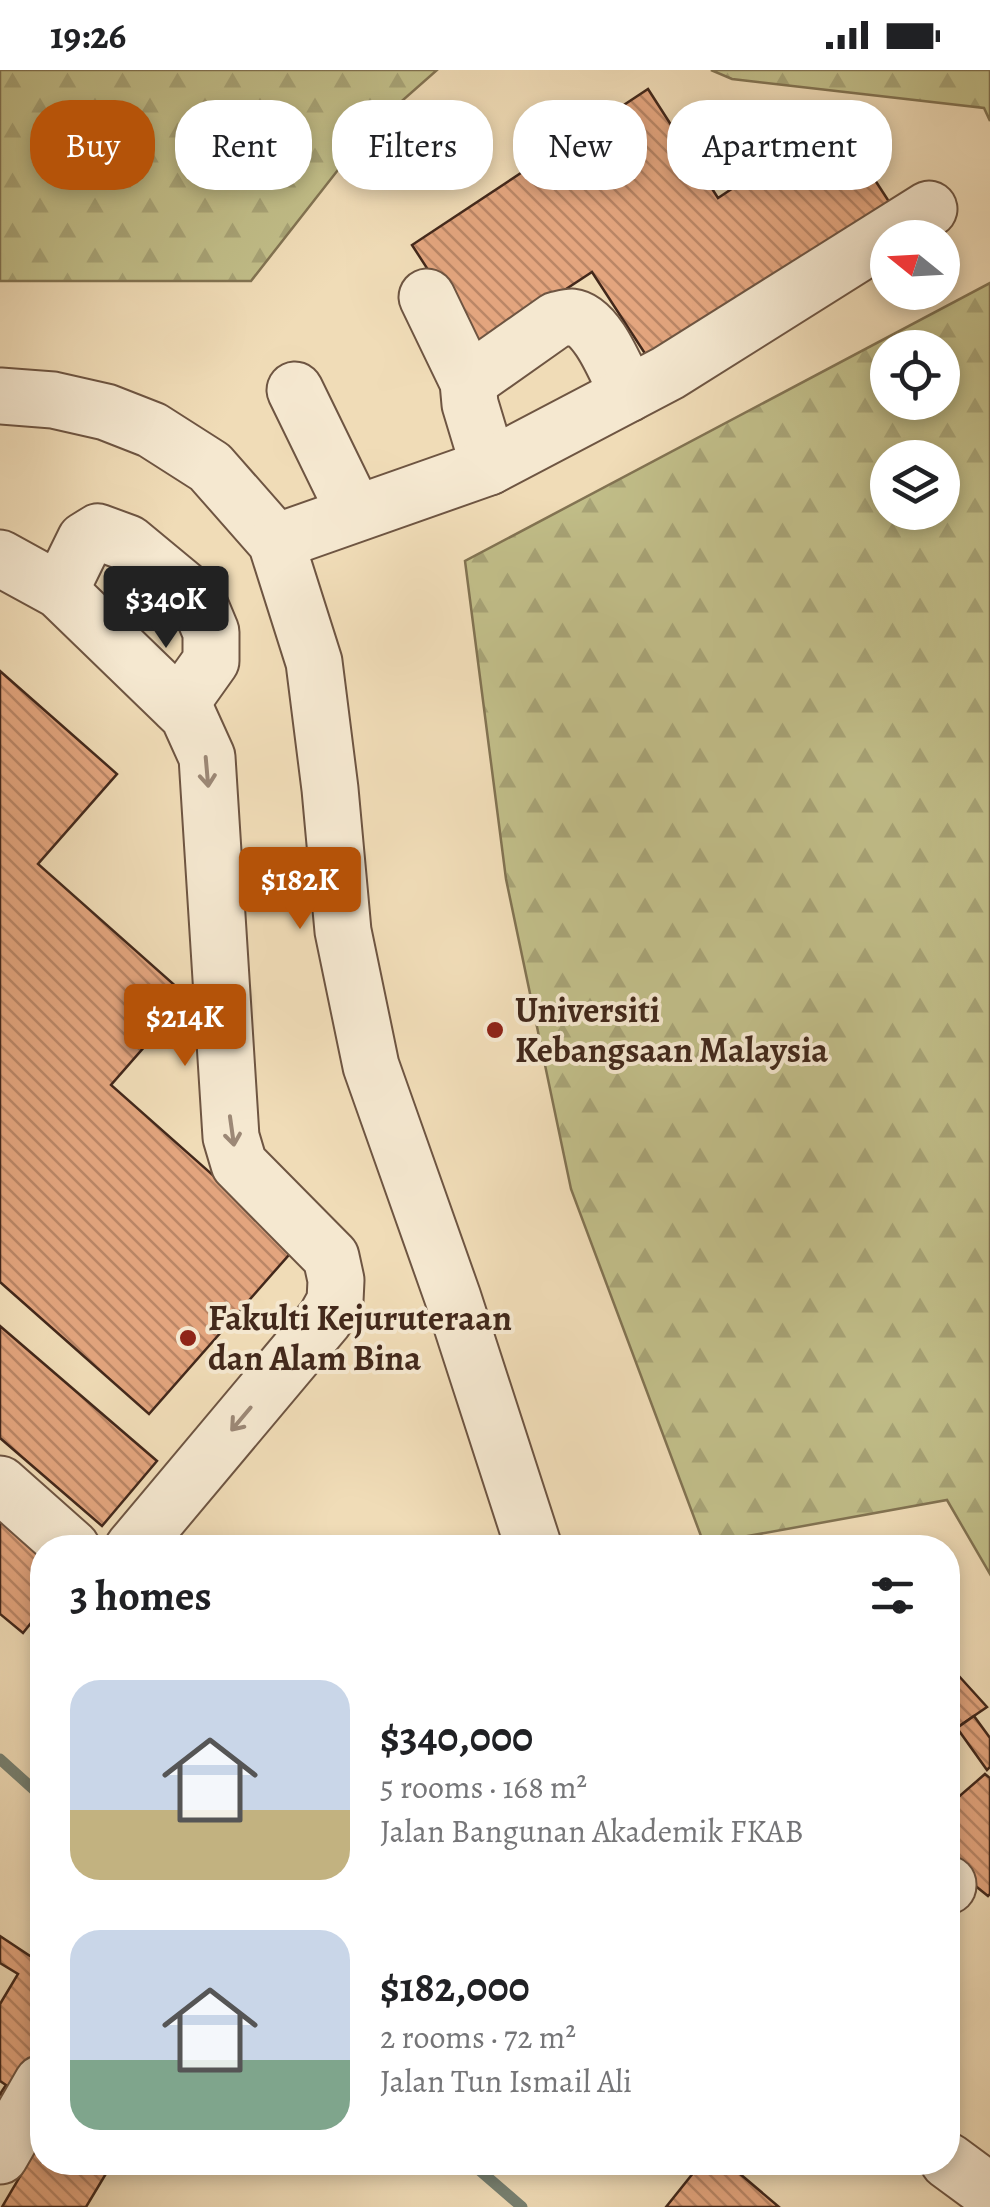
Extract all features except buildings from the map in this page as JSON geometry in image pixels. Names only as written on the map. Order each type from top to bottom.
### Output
[{"type":"street","points":[[276,542],[489,467],[668,374],[929,208]]},
{"type":"street","points":[[427,297],[468,382],[470,404],[489,467]]},
{"type":"street","points":[[468,382],[556,320],[572,318],[595,331],[628,394]]},
{"type":"street","points":[[295,390],[355,513]]},
{"type":"street","points":[[0,396],[53,400],[106,412],[152,430],[210,467],[276,542],[314,662],[343,932],[372,1066],[530,1535]]},
{"type":"street","points":[[60,591],[85,540],[98,532],[128,542],[198,601],[211,632],[211,661],[179,706]]},
{"type":"street","points":[[0,558],[60,591],[188,715],[207,757],[231,1137],[239,1164],[331,1257],[336,1280],[334,1301],[325,1319],[144,1535]]},
{"type":"street","points":[[0,1484],[57,1535]]},
{"type":"street","points":[[0,2156],[30,2103]]},
{"type":"street","points":[[960,2170],[990,2192]]},
{"type":"green space","points":[[0,70],[437,70],[403,100],[332,100],[332,178],[251,281],[0,281]]},
{"type":"green space","points":[[711,70],[990,70],[990,121],[984,108],[732,79]]},
{"type":"green space","points":[[990,283],[990,1574],[947,1500],[754,1535],[701,1535],[571,1189],[506,879],[465,561],[870,347],[870,420],[960,420],[960,330],[901,330],[939,310],[960,310],[960,299]]},
{"type":"waterway","points":[[0,1759],[30,1786]]},
{"type":"waterway","points":[[485,2175],[522,2207]]},
{"type":"place","name":"Universiti Kebangsaan Malaysia","points":[[495,1030]]},
{"type":"place","name":"Fakulti Kejuruteraan dan Alam Bina","points":[[188,1338]]}]
